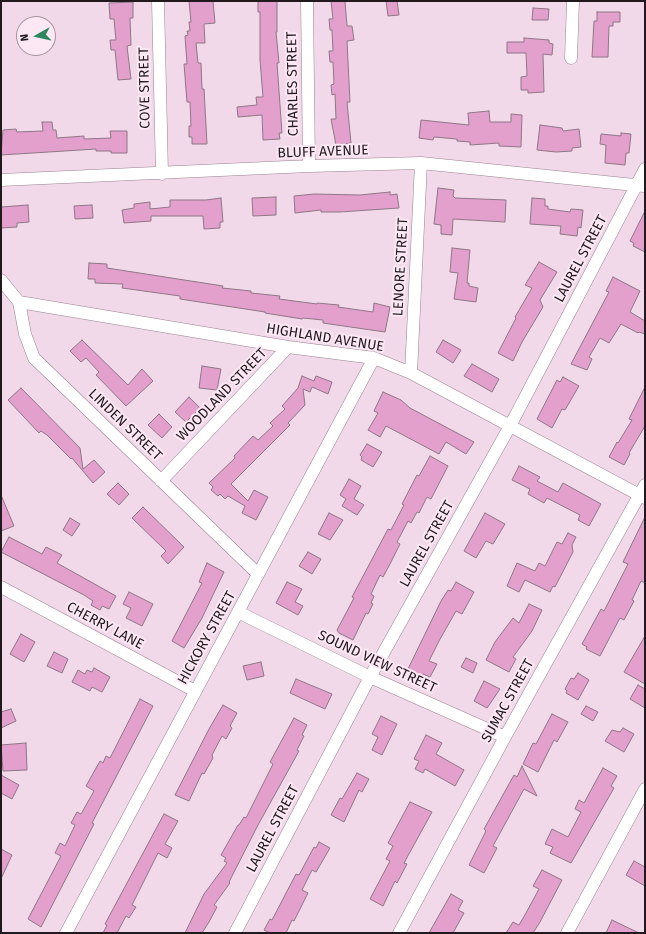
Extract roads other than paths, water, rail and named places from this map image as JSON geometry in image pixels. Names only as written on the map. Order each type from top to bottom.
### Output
[{"type":"street","name":"COVE STREET","points":[[158,1],[162,174]]},
{"type":"street","name":"CHARLES STREET","points":[[307,1],[309,166]]},
{"type":"street","points":[[571,58],[573,1]]},
{"type":"street","name":"BLUFF AVENUE","points":[[1,180],[162,174],[309,166],[421,163],[641,185]]},
{"type":"street","name":"LENORE STREET","points":[[411,373],[421,163]]},
{"type":"street","name":"LAUREL STREET","points":[[235,933],[370,677],[510,426],[641,185],[645,169]]},
{"type":"street","name":"LINDEN STREET","points":[[1,280],[19,302],[25,334],[34,358],[258,574]]},
{"type":"street","name":"HIGHLAND AVENUE","points":[[19,302],[288,348],[374,358],[411,373],[510,426],[643,493]]},
{"type":"street","name":"WOODLAND STREET","points":[[161,481],[288,348]]},
{"type":"street","name":"HICKORY STREET","points":[[66,933],[374,358]]},
{"type":"street","name":"SUMAC STREET","points":[[399,933],[505,736],[643,493]]},
{"type":"street","name":"CHERRY LANE","points":[[1,587],[195,691]]},
{"type":"street","name":"SOUND VIEW STREET","points":[[238,612],[370,677],[505,736]]},
{"type":"street","points":[[567,933],[645,789]]}]
